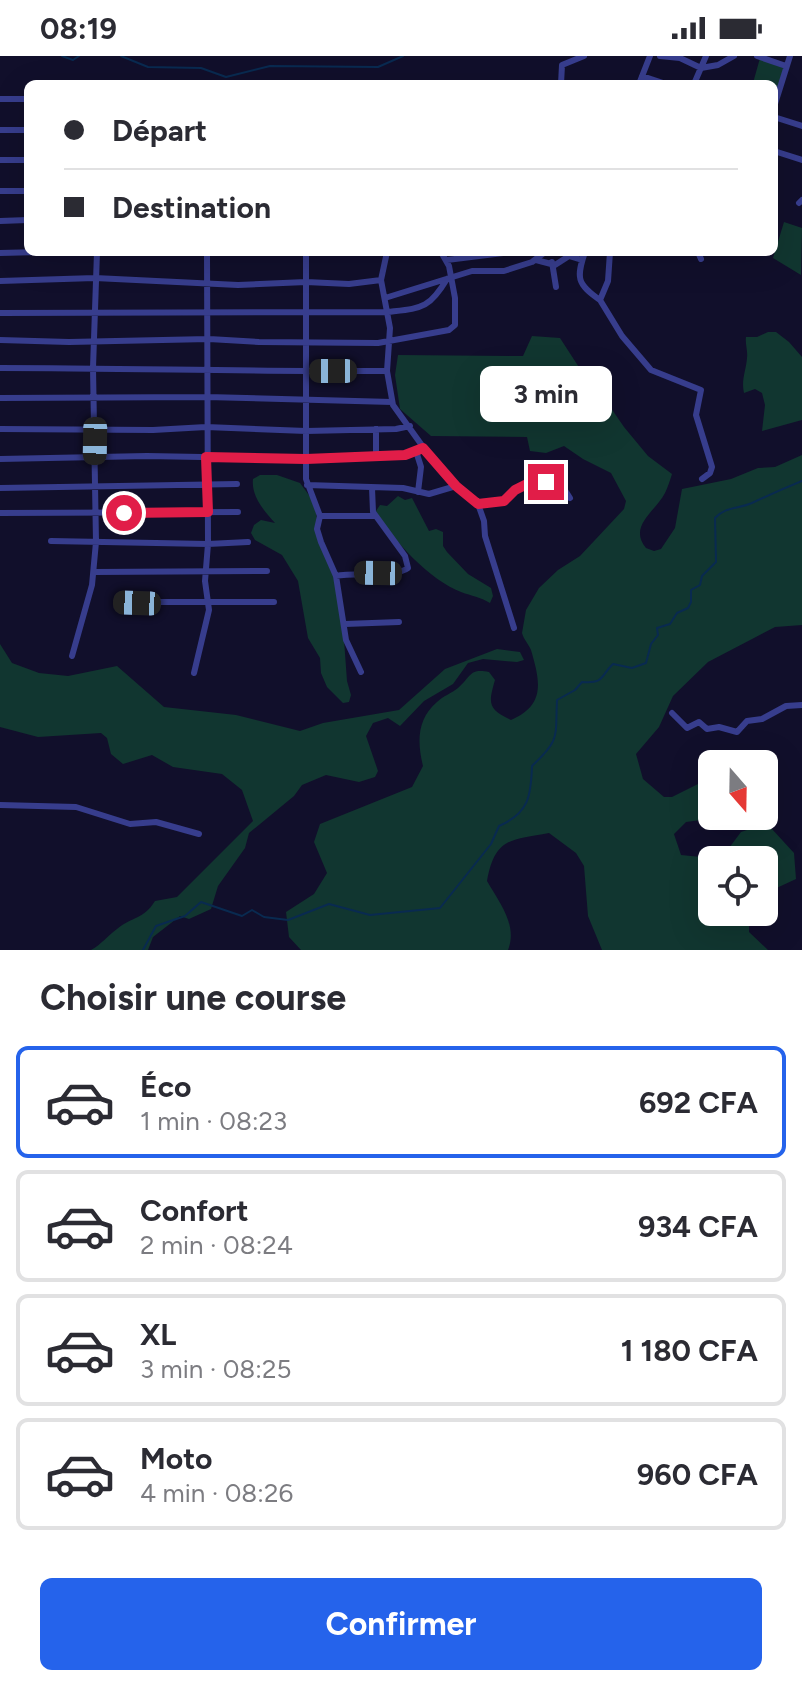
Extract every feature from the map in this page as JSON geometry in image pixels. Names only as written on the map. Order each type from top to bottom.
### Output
[{"type":"street","points":[[561,80],[562,65],[584,56]]},
{"type":"street","points":[[640,80],[650,56]]},
{"type":"street","points":[[660,56],[680,58],[701,68],[734,56]]},
{"type":"street","points":[[696,80],[706,56]]},
{"type":"street","points":[[757,56],[786,66]]},
{"type":"street","points":[[778,93],[790,56]]},
{"type":"street","points":[[0,99],[24,99]]},
{"type":"street","points":[[778,118],[802,126]]},
{"type":"street","points":[[0,130],[24,130]]},
{"type":"street","points":[[778,152],[802,160]]},
{"type":"street","points":[[0,160],[24,160]]},
{"type":"street","points":[[0,191],[24,191]]},
{"type":"street","points":[[0,221],[24,220]]},
{"type":"street","points":[[0,253],[24,252]]},
{"type":"street","points":[[72,656],[94,572],[96,542],[93,368],[97,256]]},
{"type":"street","points":[[194,673],[207,619],[207,256]]},
{"type":"street","points":[[306,256],[307,485],[320,516],[317,529],[336,576],[350,653],[361,672]]},
{"type":"street","points":[[386,256],[381,280],[391,341],[387,371],[392,402],[410,426],[420,449],[418,492]]},
{"type":"street","points":[[0,340],[391,341],[453,328],[455,298],[449,266],[443,256]]},
{"type":"street","points":[[446,261],[478,256]]},
{"type":"street","points":[[503,256],[504,271]]},
{"type":"street","points":[[385,298],[472,271],[504,271],[540,256]]},
{"type":"street","points":[[536,260],[555,265],[569,256],[582,260]]},
{"type":"street","points":[[569,256],[584,288],[600,300],[614,325],[651,370],[701,390],[696,415],[712,467],[702,479]]},
{"type":"street","points":[[578,272],[584,256]]},
{"type":"street","points":[[600,300],[608,281],[610,256]]},
{"type":"street","points":[[552,262],[556,287]]},
{"type":"street","points":[[0,281],[95,278],[208,285],[349,284],[381,280]]},
{"type":"street","points":[[0,313],[388,312],[413,309],[435,300],[449,278]]},
{"type":"street","points":[[0,368],[387,371]]},
{"type":"street","points":[[0,398],[207,397],[392,402]]},
{"type":"street","points":[[0,429],[153,430],[206,427],[306,431],[410,426]]},
{"type":"street","points":[[376,429],[376,456]]},
{"type":"street","points":[[0,459],[306,459],[405,455],[420,449]]},
{"type":"street","points":[[420,449],[478,504],[490,555],[514,628]]},
{"type":"street","points":[[478,504],[504,501],[515,490],[533,482],[563,487],[570,498]]},
{"type":"street","points":[[0,488],[237,484]]},
{"type":"street","points":[[307,485],[403,488],[435,493],[456,486]]},
{"type":"street","points":[[336,576],[356,572],[400,573],[408,568],[405,556],[375,516],[372,488]]},
{"type":"street","points":[[0,513],[238,512]]},
{"type":"street","points":[[320,516],[375,516]]},
{"type":"street","points":[[51,541],[248,542]]},
{"type":"street","points":[[94,572],[267,571]]},
{"type":"street","points":[[120,602],[274,602]]},
{"type":"street","points":[[345,624],[399,622]]},
{"type":"street","points":[[672,713],[687,728],[699,722],[707,729],[719,727],[737,732],[747,721],[762,719],[786,706],[802,705]]},
{"type":"street","points":[[0,805],[76,807],[130,824],[156,822],[199,834]]},
{"type":"green space","points":[[760,58],[784,68],[778,90],[778,80],[754,80]]},
{"type":"green space","points":[[784,222],[802,228],[801,275],[773,258],[778,256],[778,242]]},
{"type":"green space","points":[[776,332],[802,357],[802,420],[762,431],[765,405],[762,393],[755,389],[744,393],[743,384],[746,337],[757,337]]},
{"type":"green space","points":[[532,336],[560,338],[624,427],[648,456],[672,474],[661,500],[641,526],[641,540],[646,548],[654,551],[661,549],[675,528],[682,489],[731,479],[758,468],[775,467],[802,455],[802,625],[775,627],[708,662],[673,696],[659,727],[636,754],[643,779],[664,797],[672,797],[698,784],[698,820],[686,822],[674,834],[681,855],[698,857],[698,926],[749,926],[749,932],[768,950],[602,950],[588,916],[584,866],[576,853],[549,833],[506,844],[490,867],[487,881],[502,905],[511,932],[508,950],[301,950],[289,937],[286,912],[314,894],[327,873],[314,842],[320,824],[412,787],[423,766],[420,748],[422,723],[437,702],[458,688],[471,674],[482,671],[489,672],[495,680],[491,700],[498,712],[511,720],[530,707],[538,691],[538,682],[531,650],[522,633],[526,610],[539,588],[558,570],[580,556],[624,509],[626,501],[611,473],[564,446],[546,453],[530,451],[527,437],[431,436],[400,409],[395,375],[398,355],[523,356]]},
{"type":"green space","points":[[260,475],[277,475],[300,483],[314,502],[322,547],[335,577],[351,695],[349,702],[343,703],[327,687],[321,673],[320,658],[308,638],[298,581],[282,555],[255,540],[251,533],[254,525],[261,520],[275,523],[254,491],[253,479]]},
{"type":"green space","points":[[398,496],[405,500],[412,498],[429,531],[436,529],[443,532],[443,546],[447,552],[468,574],[491,588],[493,596],[490,603],[449,587],[402,546],[376,511],[380,505],[387,506]]},
{"type":"green space","points":[[0,644],[12,663],[39,673],[68,676],[117,666],[164,707],[236,715],[300,731],[323,723],[399,710],[445,669],[497,649],[520,652],[524,660],[483,659],[468,663],[453,684],[424,701],[400,726],[388,718],[373,723],[366,736],[378,771],[375,777],[359,782],[326,775],[302,785],[294,796],[249,833],[245,848],[218,886],[211,909],[189,919],[180,916],[153,937],[148,950],[91,950],[146,912],[155,901],[177,897],[253,821],[242,790],[222,774],[173,767],[152,755],[123,764],[111,754],[107,738],[101,733],[38,737],[0,727]]},
{"type":"green space","points":[[773,830],[794,853],[796,879],[778,887],[778,846],[730,846],[741,832]]},
{"type":"waterway","points":[[62,56],[73,60],[79,56]]},
{"type":"waterway","points":[[121,56],[148,67],[201,68],[226,77],[270,66],[378,67],[403,56]]},
{"type":"waterway","points":[[143,950],[156,926],[185,916],[201,902],[242,916],[252,910],[264,917],[288,920],[329,904],[370,915],[440,908],[491,844],[499,826],[517,815],[526,802],[532,766],[548,750],[555,737],[557,700],[575,690],[582,682],[598,680],[613,664],[632,668],[646,663],[651,644],[658,635],[657,628],[670,624],[677,613],[688,608],[691,590],[700,585],[702,576],[716,562],[715,518],[724,511],[752,503],[802,481]]},
{"type":"route","points":[[124,513],[208,512],[206,457],[306,459],[405,455],[423,448],[456,486],[478,504],[504,501],[515,490],[529,483],[546,482]]}]
